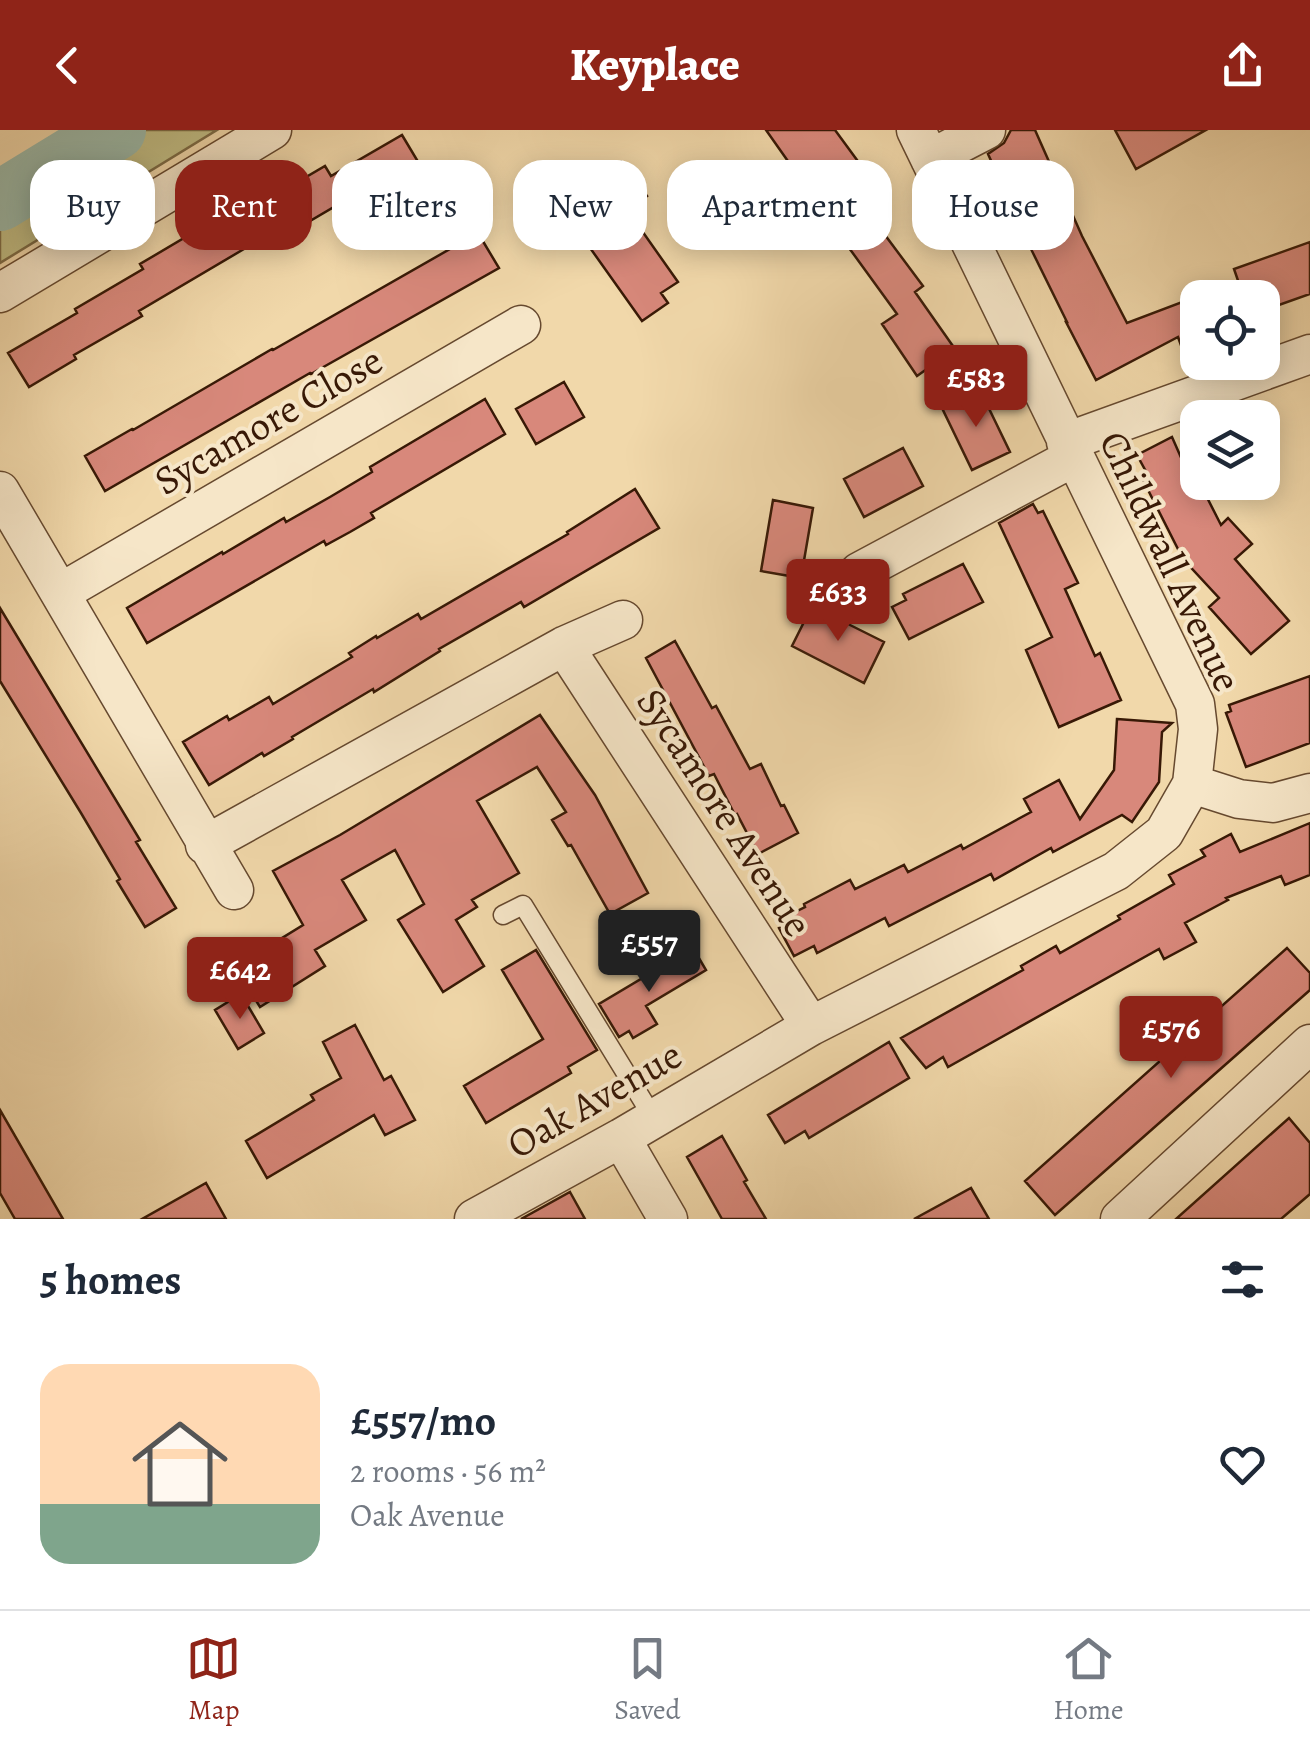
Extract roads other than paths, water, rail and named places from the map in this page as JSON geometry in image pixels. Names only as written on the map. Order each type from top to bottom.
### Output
[{"type":"street","points":[[0,293],[272,130]]},
{"type":"street","points":[[923,144],[986,130]]},
{"type":"street","name":"Childwall Avenue","points":[[811,1026],[1116,871],[1164,832],[1192,784],[1198,728],[1195,704],[923,144]]},
{"type":"street","name":"Sycamore Close","points":[[60,593],[521,325]]},
{"type":"street","points":[[859,572],[1070,449],[1310,354]]},
{"type":"street","points":[[0,491],[234,890]]},
{"type":"street","points":[[206,844],[564,646],[622,620]]},
{"type":"street","name":"Sycamore Avenue","points":[[564,646],[811,1026]]},
{"type":"street","points":[[1192,784],[1239,799],[1274,803],[1310,793]]},
{"type":"street","name":"Oak Avenue","points":[[474,1219],[811,1026]]},
{"type":"street","points":[[1120,1219],[1310,1044]]},
{"type":"street","points":[[621,1138],[668,1219]]},
{"type":"lane","points":[[503,915],[523,905],[654,1119]]},
{"type":"waterway","points":[[0,201],[116,130]]}]
